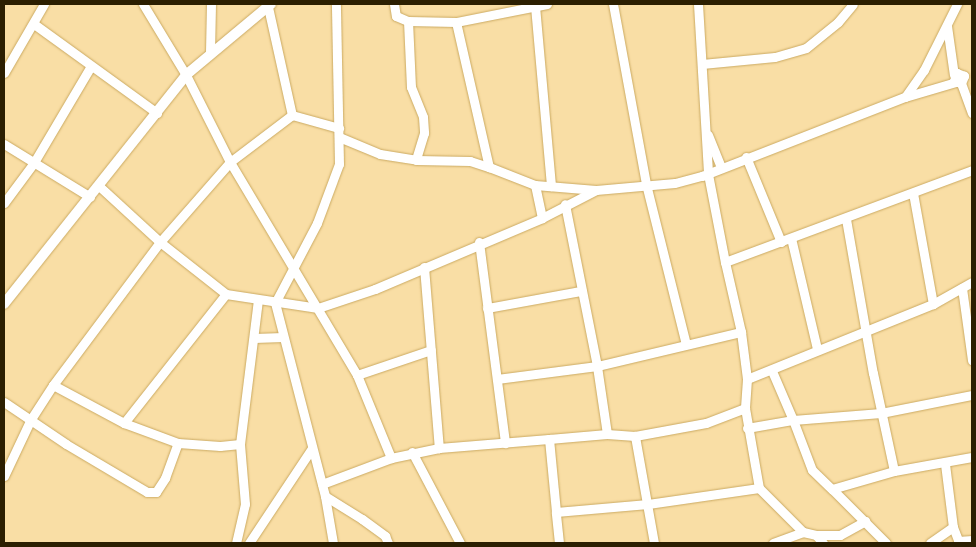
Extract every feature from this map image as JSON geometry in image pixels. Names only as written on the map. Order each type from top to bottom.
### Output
[{"type":"street","points":[[4,72],[34,24],[44,4]]},
{"type":"street","points":[[143,4],[186,75],[230,162],[357,375],[392,458]]},
{"type":"street","points":[[210,52],[211,4]]},
{"type":"street","points":[[333,543],[325,496],[275,303],[332,190],[339,164],[336,4]]},
{"type":"street","points":[[394,4],[396,16],[408,21],[456,22],[547,4]]},
{"type":"street","points":[[613,4],[646,184],[686,344]]},
{"type":"street","points":[[698,4],[708,174],[741,332],[747,379],[745,408],[759,488],[803,532],[816,535],[840,535],[865,521]]},
{"type":"street","points":[[702,64],[775,57],[806,48],[838,22],[853,4]]},
{"type":"street","points":[[905,97],[924,70],[957,4]]},
{"type":"street","points":[[4,304],[186,75],[210,52],[269,5],[292,115]]},
{"type":"street","points":[[535,6],[551,186]]},
{"type":"street","points":[[408,21],[411,87],[422,111],[424,134],[416,160]]},
{"type":"street","points":[[456,22],[489,167]]},
{"type":"street","points":[[34,24],[157,113]]},
{"type":"street","points":[[947,26],[957,78],[972,113]]},
{"type":"street","points":[[4,203],[33,164],[91,66]]},
{"type":"street","points":[[292,115],[339,132],[365,150],[416,160],[470,161],[535,185],[596,190],[646,184],[676,183],[708,174],[746,157],[957,78]]},
{"type":"street","points":[[4,476],[31,419],[53,385],[160,242],[230,162],[292,115]]},
{"type":"street","points":[[704,125],[721,168]]},
{"type":"street","points":[[4,144],[33,164],[90,198]]},
{"type":"street","points":[[746,157],[781,242]]},
{"type":"street","points":[[726,262],[846,219],[972,170]]},
{"type":"street","points":[[535,185],[542,218]]},
{"type":"street","points":[[99,186],[160,242],[226,294],[275,303],[318,308],[375,289],[479,242],[542,218],[565,204],[596,190]]},
{"type":"street","points":[[913,193],[933,304]]},
{"type":"street","points":[[565,204],[580,291],[598,366],[607,434]]},
{"type":"street","points":[[846,219],[881,413],[894,471]]},
{"type":"street","points":[[791,238],[817,349]]},
{"type":"street","points":[[479,242],[506,444]]},
{"type":"street","points":[[424,267],[439,448]]},
{"type":"street","points":[[747,379],[772,371],[866,328],[933,304],[972,282]]},
{"type":"street","points":[[962,288],[972,360]]},
{"type":"street","points":[[487,308],[580,291]]},
{"type":"street","points":[[124,423],[226,294]]},
{"type":"street","points":[[236,543],[246,496],[240,444],[258,300]]},
{"type":"street","points":[[496,379],[598,366],[650,356],[686,344],[741,332]]},
{"type":"street","points":[[254,338],[283,337]]},
{"type":"street","points":[[357,375],[431,350]]},
{"type":"street","points":[[772,371],[794,420],[812,470],[865,521],[882,542]]},
{"type":"street","points":[[53,385],[124,423],[178,443],[240,444]]},
{"type":"street","points":[[748,428],[794,420],[881,413],[972,395]]},
{"type":"street","points":[[4,402],[147,492],[156,492],[165,478],[178,443]]},
{"type":"street","points":[[322,484],[412,452],[439,448],[506,444],[607,434],[634,436],[698,425],[745,408]]},
{"type":"street","points":[[634,436],[654,543]]},
{"type":"street","points":[[549,439],[559,543]]},
{"type":"street","points":[[249,543],[312,448]]},
{"type":"street","points":[[412,452],[460,543]]},
{"type":"street","points":[[832,488],[894,471],[945,464],[972,457]]},
{"type":"street","points":[[945,464],[953,527],[965,542]]},
{"type":"street","points":[[556,512],[648,504],[759,488]]},
{"type":"street","points":[[325,496],[385,536],[388,543]]},
{"type":"street","points":[[930,543],[953,527]]},
{"type":"street","points":[[774,543],[803,532]]},
{"type":"street","points":[[816,535],[823,543]]}]
